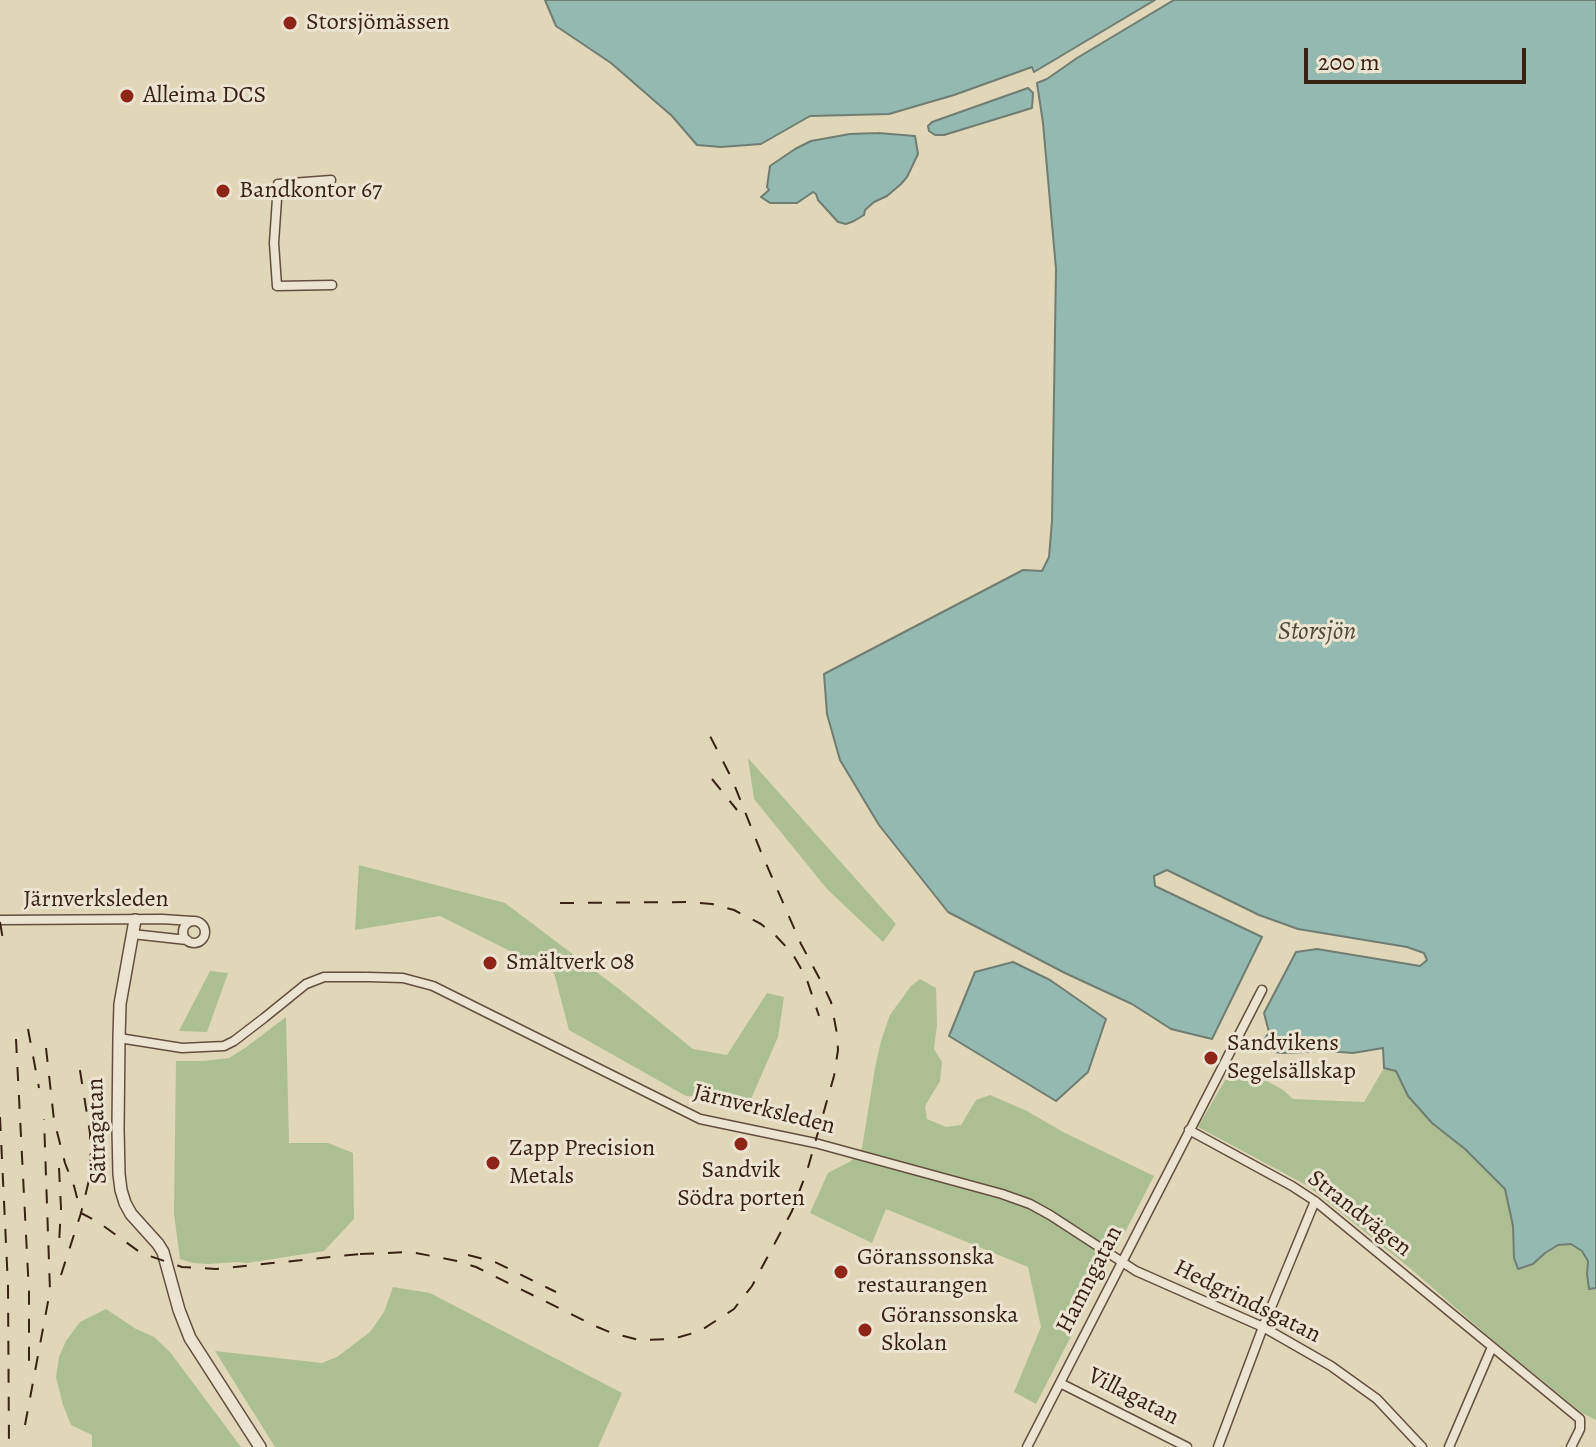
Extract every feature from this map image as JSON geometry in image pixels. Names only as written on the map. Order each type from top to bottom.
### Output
[{"type":"street","points":[[331,180],[278,184],[274,243],[277,286],[332,285]]},
{"type":"street","name":"Järnverksleden","points":[[0,920],[192,921],[202,924],[205,933],[199,941],[193,942],[132,934]]},
{"type":"street","name":"Sätragatan","points":[[135,920],[120,1004],[119,1174],[125,1203],[162,1251],[190,1338],[260,1447]]},
{"type":"street","name":"Järnverksleden","points":[[187,940],[183,931],[186,924],[192,921]]},
{"type":"street","name":"Järnverksleden","points":[[119,1038],[182,1048],[224,1046],[306,984],[324,977],[403,978],[433,986],[700,1119],[815,1143],[1002,1194],[1030,1204],[1121,1263]]},
{"type":"street","name":"Hamngatan","points":[[1027,1447],[1262,990]]},
{"type":"street","name":"Strandvägen","points":[[1189,1130],[1315,1201],[1580,1419],[1580,1429],[1571,1447]]},
{"type":"street","points":[[1218,1447],[1315,1201]]},
{"type":"street","name":"Hedgrindsgatan","points":[[1121,1263],[1263,1327],[1331,1366],[1366,1390],[1422,1447]]},
{"type":"street","points":[[1449,1447],[1492,1347]]},
{"type":"street","name":"Villagatan","points":[[1060,1383],[1187,1447]]},
{"type":"green space","points":[[748,758],[896,924],[883,942],[827,889],[754,799]]},
{"type":"green space","points":[[359,865],[505,903],[693,1049],[727,1055],[767,993],[784,997],[778,1037],[751,1099],[686,1096],[569,1030],[554,973],[440,916],[355,930]]},
{"type":"green space","points":[[210,971],[228,973],[207,1032],[179,1031]]},
{"type":"green space","points":[[920,979],[936,988],[934,1049],[942,1062],[940,1081],[925,1106],[927,1119],[946,1127],[961,1125],[976,1100],[990,1095],[1154,1176],[1036,1404],[1014,1392],[1041,1327],[1028,1267],[886,1209],[872,1243],[810,1213],[828,1173],[851,1161],[862,1148],[881,1041],[890,1015],[911,986]]},
{"type":"green space","points":[[286,1017],[289,1143],[328,1143],[353,1153],[354,1219],[324,1251],[247,1263],[208,1264],[180,1259],[174,1214],[176,1061],[229,1058]]},
{"type":"green space","points":[[1384,1068],[1396,1071],[1408,1096],[1432,1123],[1465,1149],[1505,1189],[1513,1226],[1514,1258],[1533,1264],[1558,1244],[1571,1244],[1582,1251],[1588,1261],[1589,1289],[1596,1288],[1596,1420],[1582,1413],[1308,1186],[1198,1127],[1228,1075],[1247,1081],[1265,1080],[1293,1099],[1364,1102]]},
{"type":"green space","points":[[393,1287],[430,1293],[622,1393],[598,1447],[275,1447],[215,1351],[322,1363],[337,1357],[370,1332],[384,1312]]},
{"type":"green space","points":[[106,1309],[154,1337],[170,1352],[241,1447],[92,1447],[92,1435],[71,1425],[56,1377],[59,1357],[66,1341],[80,1322]]},
{"type":"water","points":[[545,0],[1155,0],[1034,72],[1032,67],[889,114],[810,116],[761,144],[721,147],[697,145],[672,116],[611,63],[556,26]]},
{"type":"water","name":"Storsjön","points":[[1174,0],[1596,0],[1596,1288],[1589,1289],[1588,1261],[1582,1251],[1571,1244],[1558,1245],[1533,1264],[1518,1269],[1505,1189],[1465,1149],[1432,1123],[1408,1096],[1396,1071],[1384,1068],[1383,1048],[1353,1053],[1282,1053],[1268,1051],[1263,1042],[1269,1032],[1264,1013],[1296,952],[1317,949],[1420,966],[1427,960],[1424,953],[1407,947],[1298,929],[1259,915],[1167,870],[1154,876],[1155,886],[1262,937],[1212,1039],[1171,1029],[1132,1004],[948,912],[879,825],[840,760],[827,714],[824,674],[1023,570],[1042,571],[1049,557],[1056,269],[1037,83]]},
{"type":"water","points":[[1028,88],[1033,93],[1032,108],[944,135],[929,131],[928,126],[932,122]]},
{"type":"water","points":[[878,133],[915,136],[918,154],[901,184],[874,202],[864,215],[854,221],[846,224],[838,222],[813,192],[797,203],[770,203],[761,197],[769,190],[770,166],[795,149],[811,141]]},
{"type":"water","points":[[1013,962],[1050,980],[1106,1019],[1088,1072],[1056,1101],[949,1036],[975,972]]},
{"type":"railway","points":[[360,1254],[411,1252],[457,1261],[476,1267],[595,1326],[639,1340],[673,1339],[700,1331],[734,1309],[752,1286],[792,1211],[807,1171],[834,1076],[837,1034],[831,1002],[801,944],[732,779],[709,734]]},
{"type":"railway","points":[[712,779],[737,810]]},
{"type":"railway","points":[[560,903],[690,902],[734,910],[761,924],[792,953],[806,977],[819,1016]]},
{"type":"railway","points":[[0,922],[3,940]]},
{"type":"railway","points":[[28,1029],[39,1088]]},
{"type":"railway","points":[[16,1039],[29,1293],[29,1362]]},
{"type":"railway","points":[[46,1048],[54,1120],[81,1213],[141,1253],[182,1267],[216,1269],[369,1253]]},
{"type":"railway","points":[[61,1275],[91,1172],[90,1133],[78,1058]]},
{"type":"railway","points":[[0,1117],[8,1286],[9,1447]]},
{"type":"railway","points":[[25,1425],[50,1291],[44,1119]]},
{"type":"railway","points":[[59,1168],[59,1244]]},
{"type":"railway","points":[[468,1255],[495,1262],[556,1292]]},
{"type":"place","name":"Storsjömässen","points":[[290,23]]},
{"type":"place","name":"Alleima DCS","points":[[127,96]]},
{"type":"place","name":"Bandkontor 67","points":[[223,191]]},
{"type":"place","name":"Smältverk 08","points":[[490,963]]},
{"type":"place","name":"Sandvikens Segelsällskap","points":[[1211,1058]]},
{"type":"place","name":"Sandvik Södra porten","points":[[741,1144]]},
{"type":"place","name":"Zapp Precision Metals","points":[[493,1163]]},
{"type":"place","name":"Göranssonska restaurangen","points":[[841,1272]]},
{"type":"place","name":"Göranssonska Skolan","points":[[865,1330]]}]
